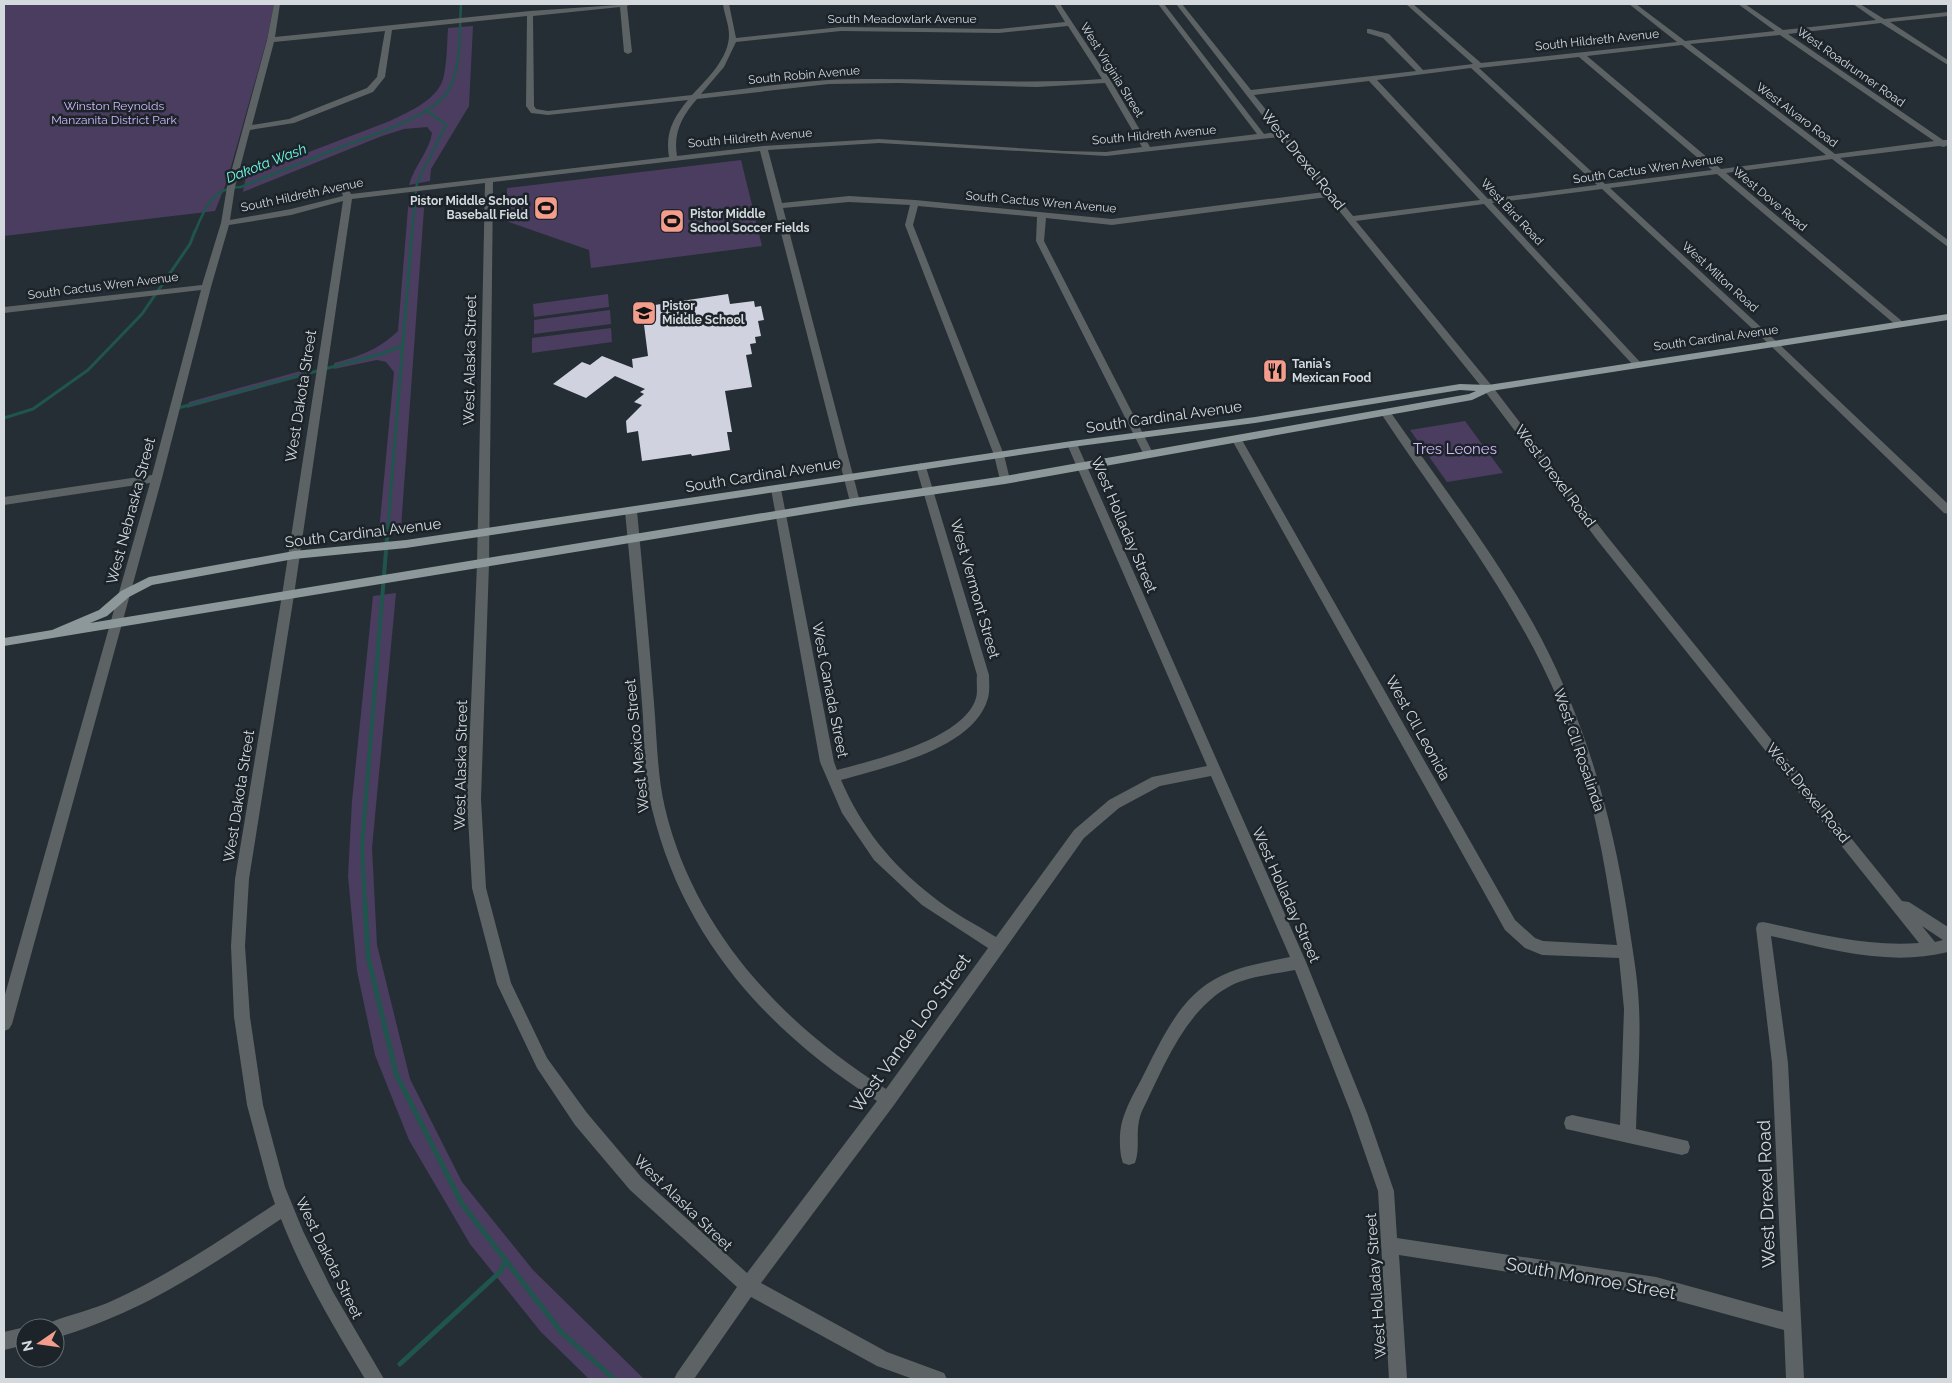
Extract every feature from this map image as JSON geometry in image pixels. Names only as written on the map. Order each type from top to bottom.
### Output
[{"type":"main road","name":"South Cardinal Avenue","points":[[56,633],[103,614],[125,594],[149,581],[294,555],[406,544],[1072,444],[1255,420],[1460,387],[1488,388],[1948,317]]},
{"type":"main road","name":"South Cardinal Avenue","points":[[56,633],[855,502],[1006,480],[1472,397],[1488,388]]},
{"type":"main road","points":[[4,642],[56,633]]},
{"type":"street","name":"West Nebraska Street","points":[[4,1024],[157,478],[206,287],[225,223],[231,187],[271,40],[277,4]]},
{"type":"street","points":[[622,4],[628,52]]},
{"type":"street","points":[[271,40],[629,4]]},
{"type":"street","points":[[673,157],[672,133],[682,114],[719,70],[733,40],[726,4]]},
{"type":"street","name":"West Virginia Street","points":[[1057,4],[1107,81],[1148,150]]},
{"type":"street","name":"West Drexel Road","points":[[1161,4],[1262,136]]},
{"type":"street","name":"West Drexel Road","points":[[1179,4],[1248,93],[1488,388],[1608,545],[1932,949]]},
{"type":"street","name":"West Milton Road","points":[[1409,4],[1476,65],[1603,188],[1774,344],[1948,510]]},
{"type":"street","name":"West Alvaro Road","points":[[1632,4],[1948,244]]},
{"type":"street","name":"West Roadrunner Road","points":[[1741,4],[1946,144]]},
{"type":"street","points":[[1856,4],[1948,62]]},
{"type":"street","points":[[524,117],[534,111],[530,106],[530,13]]},
{"type":"street","name":"South Hildreth Avenue","points":[[1248,93],[1476,65],[1948,14]]},
{"type":"street","name":"South Meadowlark Avenue","points":[[733,40],[841,29],[999,31],[1071,24]]},
{"type":"street","points":[[248,128],[291,121],[370,90],[381,77],[389,28]]},
{"type":"street","points":[[1370,31],[1386,36],[1421,72]]},
{"type":"street","name":"West Dove Road","points":[[1580,54],[1900,324]]},
{"type":"street","name":"West Bird Road","points":[[1370,77],[1637,364]]},
{"type":"street","name":"South Robin Avenue","points":[[534,111],[548,113],[830,82],[866,80],[1026,86],[1068,85],[1107,81]]},
{"type":"street","name":"South Hildreth Avenue","points":[[225,223],[291,212],[346,192],[489,179],[763,148],[879,141],[1106,154],[1281,134]]},
{"type":"street","name":"South Cactus Wren Avenue","points":[[1351,219],[1946,144]]},
{"type":"street","points":[[763,148],[855,502]]},
{"type":"street","name":"West Alaska Street","points":[[489,179],[483,564],[474,800],[479,888],[504,984],[542,1063],[581,1119],[636,1184],[748,1286],[883,1360],[938,1379]]},
{"type":"street","name":"West Dakota Street","points":[[346,192],[288,595],[242,878],[238,946],[242,1016],[255,1106],[268,1158],[296,1236],[327,1298],[375,1379]]},
{"type":"street","name":"South Cactus Wren Avenue","points":[[779,206],[848,199],[915,203],[1112,222],[1330,194]]},
{"type":"street","points":[[915,203],[909,225],[999,455],[1006,480]]},
{"type":"street","points":[[1042,215],[1040,242],[1149,455]]},
{"type":"street","name":"South Cactus Wren Avenue","points":[[4,310],[206,287]]},
{"type":"street","name":"West Cll Rosalinda","points":[[1384,412],[1499,575],[1553,674],[1573,723],[1611,854],[1626,952],[1632,1008],[1628,1135]]},
{"type":"street","name":"West Cll Leonida","points":[[1237,440],[1510,925],[1530,943],[1542,948],[1593,948],[1626,952]]},
{"type":"street","name":"West Holladay Street","points":[[1072,444],[1298,962],[1360,1113],[1386,1191],[1398,1379]]},
{"type":"street","name":"West Vermont Street","points":[[832,777],[916,751],[945,739],[969,721],[982,699],[983,675],[921,467]]},
{"type":"street","points":[[4,501],[157,478]]},
{"type":"street","name":"West Canada Street","points":[[776,489],[825,754],[832,777],[849,813],[879,856],[927,901],[997,946]]},
{"type":"street","name":"West Mexico Street","points":[[631,511],[658,806],[673,858],[686,888],[708,932],[748,984],[799,1035],[822,1054],[888,1099]]},
{"type":"street","name":"West Vande Loo Street","points":[[683,1379],[748,1286],[888,1099],[1079,834],[1114,804],[1157,781],[1213,770]]},
{"type":"street","points":[[1886,891],[1914,914],[1948,934]]},
{"type":"street","name":"West Drexel Road","points":[[1795,1379],[1780,1063],[1763,928],[1827,942],[1890,952],[1932,949]]},
{"type":"street","points":[[1932,949],[1948,945]]},
{"type":"street","points":[[1129,1157],[1129,1123],[1136,1106],[1191,1009],[1206,993],[1227,980],[1298,962]]},
{"type":"street","points":[[1572,1123],[1682,1147]]},
{"type":"street","points":[[65,1327],[80,1323],[124,1305],[163,1284],[285,1207]]},
{"type":"street","name":"South Monroe Street","points":[[1389,1245],[1656,1286],[1791,1324]]},
{"type":"green space","name":"Winston Reynolds Manzanita District Park","points":[[4,4],[274,4],[267,39],[227,181],[215,211],[4,236]]},
{"type":"green space","points":[[473,26],[469,106],[431,169],[430,181],[409,185],[430,140],[432,133],[427,127],[404,129],[382,136],[243,192],[246,176],[390,121],[423,103],[437,91],[444,75],[448,28]]},
{"type":"green space","name":"Pistor Middle School Soccer Fields","points":[[741,160],[762,246],[591,268],[589,250],[506,221],[507,188]]},
{"type":"green space","points":[[425,195],[401,528],[379,532],[394,372],[386,362],[377,360],[334,369],[334,363],[368,352],[391,338],[398,331],[409,196]]},
{"type":"green space","points":[[608,294],[609,307],[534,317],[533,304]]},
{"type":"green space","points":[[610,310],[611,324],[534,334],[534,320]]},
{"type":"green space","points":[[611,328],[612,342],[532,353],[532,338]]},
{"type":"green space","points":[[304,370],[304,376],[187,408],[189,402]]},
{"type":"green space","name":"Tres Leones","points":[[1465,421],[1503,473],[1447,482],[1410,430]]},
{"type":"green space","points":[[396,593],[372,848],[377,945],[410,1079],[462,1182],[533,1270],[644,1379],[589,1379],[541,1332],[470,1244],[409,1140],[375,1055],[357,971],[348,876],[352,801],[373,596]]},
{"type":"building","name":"Pistor Middle School","points":[[728,294],[730,304],[754,301],[755,307],[761,306],[764,320],[758,321],[761,336],[755,337],[756,343],[750,344],[752,354],[746,355],[752,387],[725,391],[732,432],[727,432],[730,450],[642,461],[638,431],[627,433],[626,421],[642,405],[634,402],[644,394],[640,392],[645,389],[615,376],[586,398],[553,384],[582,362],[590,365],[602,356],[633,368],[632,359],[648,356],[643,317],[649,315],[648,306]]},
{"type":"waterway","name":"Dakota Wash","points":[[427,111],[438,103],[446,94],[455,73],[458,62],[461,4]]},
{"type":"waterway","name":"Dakota Wash","points":[[195,232],[206,208],[223,191],[241,187],[384,131],[427,111]]},
{"type":"waterway","points":[[412,232],[417,183],[446,125],[427,111]]},
{"type":"waterway","name":"Dakota Wash","points":[[4,418],[33,409],[88,370],[142,314],[190,244],[195,231]]},
{"type":"waterway","points":[[388,527],[412,231]]},
{"type":"waterway","points":[[178,408],[381,354],[402,346]]},
{"type":"waterway","points":[[365,904],[362,846],[388,526]]},
{"type":"waterway","points":[[365,903],[368,956],[396,1074],[462,1204],[562,1333],[614,1379]]},
{"type":"waterway","points":[[400,1364],[501,1271],[505,1260]]},
{"type":"place","name":"Pistor Middle School Baseball Field","points":[[546,208]]},
{"type":"place","name":"Pistor Middle School Soccer Fields","points":[[672,221]]},
{"type":"place","name":"Pistor Middle School","points":[[644,313]]},
{"type":"place","name":"Tania's Mexican Food","points":[[1275,371]]}]
